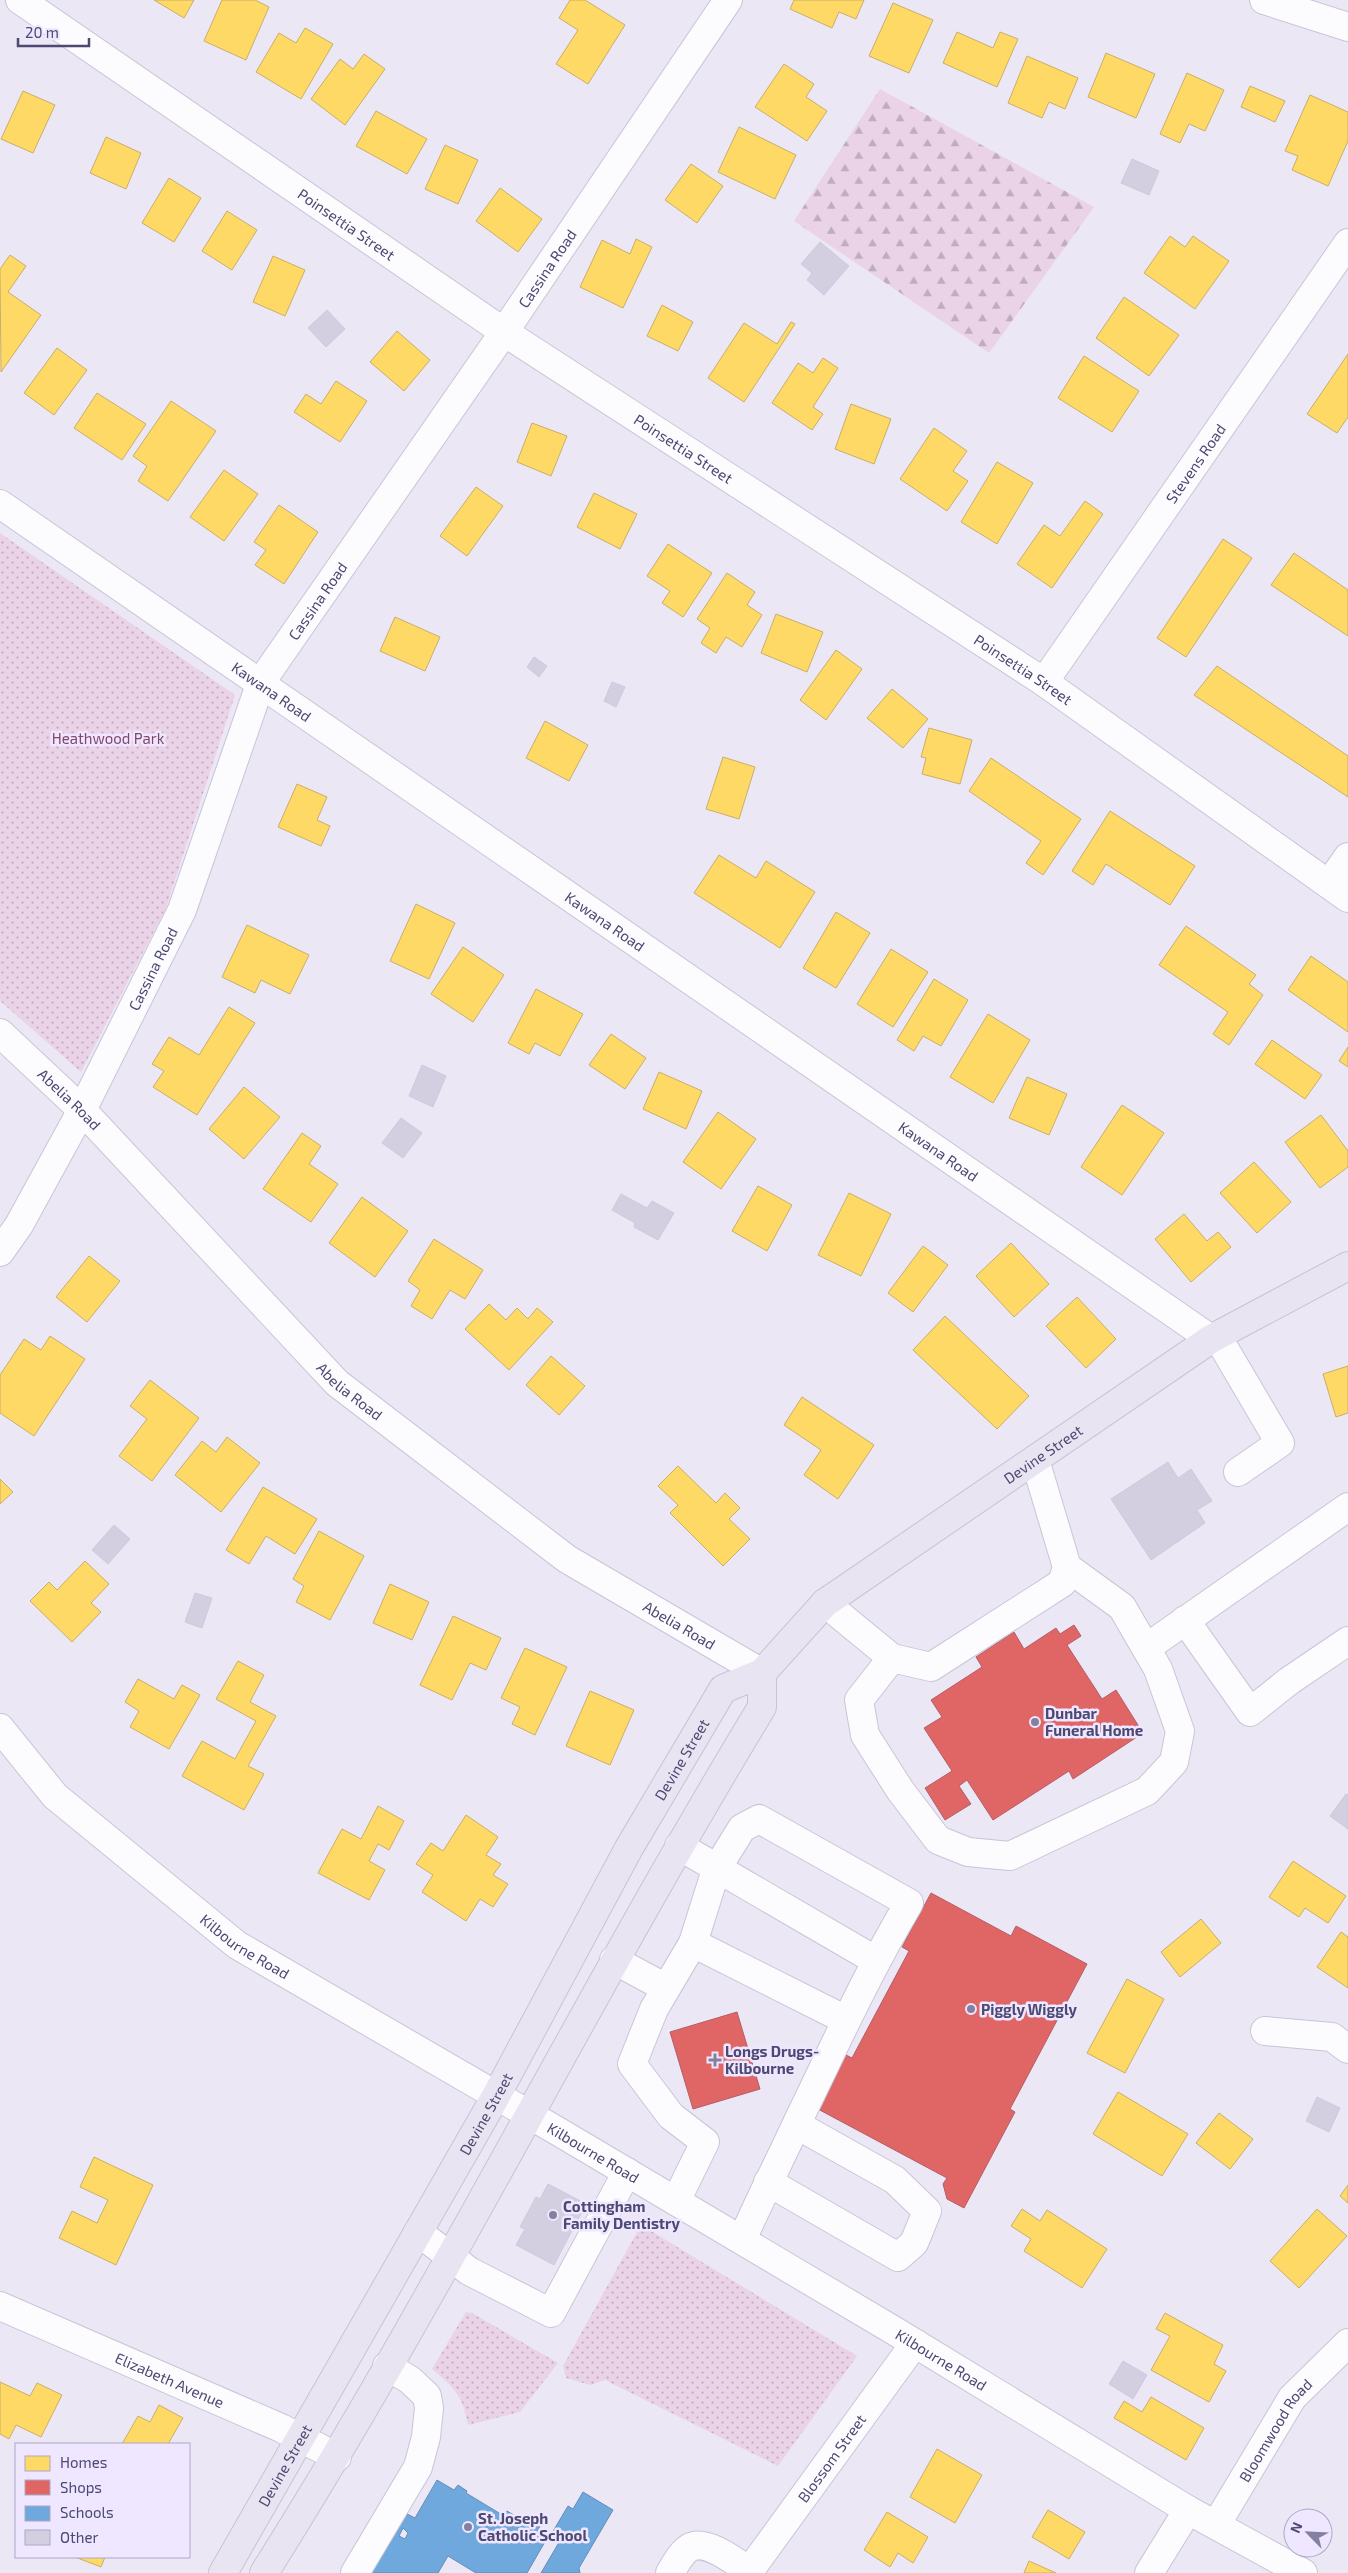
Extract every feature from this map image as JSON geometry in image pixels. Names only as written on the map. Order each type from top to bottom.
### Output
[{"type":"main road","name":"Devine Street","points":[[223,2573],[496,2096],[644,1822],[724,1689],[762,1673],[825,1603],[1214,1338],[1348,1266]]},
{"type":"main road","points":[[264,2573],[337,2457],[614,1960],[762,1707],[762,1673]]},
{"type":"main road","points":[[644,1822],[679,1846]]},
{"type":"street","name":"Poinsettia Street","points":[[20,0],[504,332],[1044,682],[1338,891]]},
{"type":"street","name":"Cassina Road","points":[[0,1252],[19,1225],[82,1110],[182,910],[261,682],[504,332],[728,0]]},
{"type":"street","points":[[1264,0],[1348,27]]},
{"type":"street","name":"Stevens Road","points":[[1044,682],[1348,244]]},
{"type":"street","name":"Kawana Road","points":[[0,504],[1214,1338]]},
{"type":"street","points":[[1338,891],[1348,857]]},
{"type":"street","name":"Abelia Road","points":[[0,1033],[82,1110],[337,1383],[567,1559],[762,1673]]},
{"type":"street","points":[[1214,1338],[1280,1443],[1238,1472]]},
{"type":"street","points":[[825,1603],[892,1658],[931,1667],[1062,1583],[1066,1567],[1035,1460]]},
{"type":"street","points":[[1146,1648],[1348,1507]]},
{"type":"street","points":[[892,1658],[859,1700],[865,1735],[900,1790],[938,1840],[968,1852],[1010,1856],[1147,1791],[1174,1762],[1180,1731],[1158,1669],[1122,1608],[1066,1567]]},
{"type":"street","points":[[1185,1620],[1250,1712],[1348,1641]]},
{"type":"street","name":"Kilbourne Road","points":[[0,1728],[55,1796],[237,1945],[742,2240],[1188,2510],[1303,2573]]},
{"type":"street","points":[[676,2201],[705,2142],[671,2116],[632,2064],[654,2009],[693,1943],[716,1870],[742,1828],[759,1819],[909,1903],[875,1960],[742,2240]]},
{"type":"street","points":[[679,1846],[716,1870],[875,1960]]},
{"type":"street","points":[[693,1943],[846,2020]]},
{"type":"street","points":[[614,1960],[666,1988]]},
{"type":"street","points":[[1265,2031],[1332,2038],[1348,2049]]},
{"type":"street","points":[[768,2182],[898,2257],[914,2243],[926,2211],[895,2180],[797,2125]]},
{"type":"street","points":[[418,2232],[469,2272],[551,2313],[627,2172]]},
{"type":"street","name":"Elizabeth Avenue","points":[[0,2306],[301,2439],[337,2457]]},
{"type":"street","name":"Blossom Street","points":[[749,2572],[915,2343]]},
{"type":"street","name":"Bloomwood Road","points":[[1216,2525],[1292,2398],[1348,2343]]},
{"type":"street","points":[[355,2573],[418,2467],[426,2437],[429,2408],[426,2396],[410,2380],[387,2366]]},
{"type":"street","points":[[1149,2573],[1188,2510]]},
{"type":"street","points":[[670,2573],[688,2548],[696,2545],[725,2554],[749,2572]]},
{"type":"green space","points":[[880,89],[1094,207],[989,353],[794,221]]},
{"type":"green space","name":"Heathwood Park","points":[[0,533],[235,695],[166,908],[81,1072],[0,1001]]},
{"type":"green space","points":[[641,2225],[857,2356],[778,2466],[605,2380],[590,2385],[566,2378],[563,2366]]},
{"type":"green space","points":[[466,2312],[472,2313],[558,2363],[520,2412],[468,2425],[460,2399],[452,2387],[432,2369]]},
{"type":"building: Homes","points":[[154,0],[194,0],[184,18]]},
{"type":"building: Homes","points":[[222,0],[255,0],[269,7],[246,60],[204,41]]},
{"type":"building: Homes","points":[[570,0],[585,0],[625,25],[588,84],[556,64],[578,30],[559,18]]},
{"type":"building: Homes","points":[[794,0],[864,0],[856,19],[839,12],[832,28],[790,9]]},
{"type":"building: Homes","points":[[893,3],[933,20],[909,73],[869,56]]},
{"type":"building: Homes","points":[[305,28],[333,44],[301,99],[256,72],[279,33],[296,43]]},
{"type":"building: Homes","points":[[957,32],[993,48],[1000,32],[1018,39],[997,87],[943,63]]},
{"type":"building: Homes","points":[[1106,53],[1155,74],[1136,118],[1088,97]]},
{"type":"building: Homes","points":[[364,54],[385,69],[345,125],[311,99],[340,59],[353,69]]},
{"type":"building: Homes","points":[[1027,56],[1078,78],[1065,109],[1049,102],[1042,118],[1008,103]]},
{"type":"building: Homes","points":[[784,64],[814,84],[806,97],[827,111],[807,141],[755,107]]},
{"type":"building: Homes","points":[[1187,73],[1224,90],[1205,131],[1189,124],[1180,143],[1160,134]]},
{"type":"building: Homes","points":[[1250,86],[1285,101],[1275,122],[1241,107]]},
{"type":"building: Homes","points":[[23,91],[55,105],[33,153],[1,139]]},
{"type":"building: Homes","points":[[1310,95],[1348,112],[1348,141],[1328,186],[1292,170],[1298,156],[1285,151]]},
{"type":"building: Homes","points":[[376,111],[427,139],[407,174],[356,146]]},
{"type":"building: Homes","points":[[739,127],[796,155],[775,199],[718,172]]},
{"type":"building: Homes","points":[[106,137],[141,153],[126,189],[90,173]]},
{"type":"building: Homes","points":[[445,145],[478,160],[458,204],[425,189]]},
{"type":"building: Homes","points":[[691,164],[723,186],[697,223],[665,200]]},
{"type":"building: Homes","points":[[169,178],[201,198],[174,242],[142,223]]},
{"type":"building: Homes","points":[[500,188],[542,219],[518,252],[476,221]]},
{"type":"building: Homes","points":[[227,211],[257,230],[232,270],[202,251]]},
{"type":"building: Homes","points":[[1170,236],[1185,247],[1193,236],[1229,261],[1195,309],[1144,273]]},
{"type":"building: Homes","points":[[636,239],[652,247],[623,308],[580,287],[602,240],[630,254]]},
{"type":"building: Homes","points":[[10,255],[26,266],[8,292],[41,315],[1,372],[0,269]]},
{"type":"building: Homes","points":[[273,256],[305,270],[285,316],[253,302]]},
{"type":"building: Homes","points":[[1124,297],[1179,335],[1149,376],[1096,338]]},
{"type":"building: Homes","points":[[662,305],[693,322],[678,351],[647,336]]},
{"type":"building: Homes","points":[[791,322],[795,324],[744,402],[708,378],[744,323],[777,344]]},
{"type":"building: Homes","points":[[397,331],[430,360],[404,391],[370,362]]},
{"type":"building: Homes","points":[[57,348],[87,370],[54,415],[24,393]]},
{"type":"building: Homes","points":[[1348,354],[1348,417],[1337,433],[1307,414]]},
{"type":"building: Homes","points":[[1084,356],[1139,391],[1112,432],[1058,398]]},
{"type":"building: Homes","points":[[823,358],[838,368],[813,407],[823,414],[812,430],[772,403],[798,363],[813,373]]},
{"type":"building: Homes","points":[[336,381],[367,401],[340,442],[294,412],[306,394],[321,404]]},
{"type":"building: Homes","points":[[97,393],[146,424],[122,460],[74,428]]},
{"type":"building: Homes","points":[[171,401],[216,431],[168,501],[138,481],[147,466],[133,456]]},
{"type":"building: Homes","points":[[851,404],[891,419],[874,464],[835,449]]},
{"type":"building: Homes","points":[[532,423],[567,436],[551,476],[517,462]]},
{"type":"building: Homes","points":[[934,428],[967,451],[953,471],[968,481],[947,511],[900,479]]},
{"type":"building: Homes","points":[[997,462],[1033,483],[997,544],[961,522]]},
{"type":"building: Homes","points":[[224,470],[258,494],[224,541],[190,517]]},
{"type":"building: Homes","points":[[476,487],[503,506],[467,556],[440,536]]},
{"type":"building: Homes","points":[[594,493],[637,514],[620,549],[577,527]]},
{"type":"building: Homes","points":[[1085,501],[1103,514],[1052,588],[1017,564],[1044,525],[1060,536]]},
{"type":"building: Homes","points":[[279,505],[318,532],[284,584],[255,565],[266,550],[254,542]]},
{"type":"building: Homes","points":[[1223,539],[1252,558],[1186,657],[1157,638]]},
{"type":"building: Homes","points":[[668,544],[712,573],[683,617],[662,603],[670,591],[647,576]]},
{"type":"building: Homes","points":[[1294,553],[1348,590],[1348,636],[1271,585]]},
{"type":"building: Homes","points":[[727,573],[755,592],[747,605],[762,615],[742,647],[726,637],[716,653],[701,643],[710,628],[697,619]]},
{"type":"building: Homes","points":[[776,614],[823,632],[807,672],[761,653]]},
{"type":"building: Homes","points":[[395,617],[440,637],[425,671],[380,651]]},
{"type":"building: Homes","points":[[836,650],[862,669],[826,720],[800,700]]},
{"type":"building: Homes","points":[[1217,666],[1348,756],[1348,797],[1194,695]]},
{"type":"building: Homes","points":[[892,689],[928,719],[903,748],[867,718]]},
{"type":"building: Homes","points":[[545,721],[588,745],[569,781],[526,758]]},
{"type":"building: Homes","points":[[929,728],[972,740],[960,784],[922,774],[926,758],[921,757]]},
{"type":"building: Homes","points":[[723,757],[755,767],[739,819],[706,809]]},
{"type":"building: Homes","points":[[991,758],[1081,819],[1043,875],[1026,863],[1041,841],[969,791]]},
{"type":"building: Homes","points":[[297,784],[327,797],[317,820],[330,826],[321,846],[278,827]]},
{"type":"building: Homes","points":[[1110,811],[1195,866],[1170,905],[1106,864],[1093,885],[1072,871]]},
{"type":"building: Homes","points":[[719,855],[756,878],[766,861],[815,892],[780,948],[694,893]]},
{"type":"building: Homes","points":[[416,904],[455,923],[429,979],[390,961]]},
{"type":"building: Homes","points":[[836,912],[870,933],[836,988],[803,968]]},
{"type":"building: Homes","points":[[247,925],[309,955],[290,994],[261,980],[255,993],[222,977]]},
{"type":"building: Homes","points":[[1186,926],[1256,975],[1249,984],[1263,995],[1229,1045],[1213,1034],[1228,1012],[1159,965]]},
{"type":"building: Homes","points":[[463,947],[504,975],[473,1022],[431,994]]},
{"type":"building: Homes","points":[[891,949],[928,972],[893,1027],[857,1004]]},
{"type":"building: Homes","points":[[1311,956],[1348,982],[1348,1032],[1288,990]]},
{"type":"building: Homes","points":[[934,979],[968,1000],[941,1046],[923,1036],[914,1051],[897,1040]]},
{"type":"building: Homes","points":[[536,989],[583,1014],[560,1056],[535,1043],[529,1054],[508,1043]]},
{"type":"building: Homes","points":[[229,1007],[255,1023],[197,1115],[153,1087],[164,1071],[152,1064],[169,1037],[199,1055]]},
{"type":"building: Homes","points":[[988,1014],[1030,1040],[993,1103],[950,1077]]},
{"type":"building: Homes","points":[[611,1034],[646,1058],[625,1089],[589,1065]]},
{"type":"building: Homes","points":[[1272,1040],[1322,1075],[1305,1099],[1255,1064]]},
{"type":"building: Homes","points":[[1348,1047],[1348,1067],[1339,1061]]},
{"type":"building: Homes","points":[[659,1072],[702,1091],[686,1129],[643,1109]]},
{"type":"building: Homes","points":[[1027,1077],[1067,1094],[1049,1135],[1009,1118]]},
{"type":"building: Homes","points":[[244,1087],[280,1117],[244,1159],[209,1129]]},
{"type":"building: Homes","points":[[1122,1105],[1164,1133],[1122,1195],[1081,1167]]},
{"type":"building: Homes","points":[[718,1112],[756,1139],[721,1189],[683,1162]]},
{"type":"building: Homes","points":[[1321,1115],[1348,1151],[1348,1167],[1320,1188],[1285,1142]]},
{"type":"building: Homes","points":[[302,1133],[321,1146],[309,1164],[338,1184],[311,1222],[263,1189]]},
{"type":"building: Homes","points":[[1254,1162],[1291,1202],[1257,1233],[1220,1193]]},
{"type":"building: Homes","points":[[758,1186],[792,1205],[767,1251],[732,1231]]},
{"type":"building: Homes","points":[[849,1193],[891,1214],[861,1276],[818,1255]]},
{"type":"building: Homes","points":[[362,1197],[408,1231],[375,1277],[329,1243]]},
{"type":"building: Homes","points":[[1184,1214],[1207,1241],[1218,1232],[1231,1247],[1191,1282],[1155,1239]]},
{"type":"building: Homes","points":[[434,1239],[483,1270],[465,1299],[450,1290],[432,1319],[411,1306],[420,1290],[408,1281]]},
{"type":"building: Homes","points":[[1011,1243],[1049,1284],[1014,1317],[976,1276]]},
{"type":"building: Homes","points":[[923,1246],[948,1265],[913,1312],[888,1293]]},
{"type":"building: Homes","points":[[89,1256],[120,1281],[87,1322],[56,1297]]},
{"type":"building: Homes","points":[[1077,1297],[1116,1339],[1086,1368],[1046,1326]]},
{"type":"building: Homes","points":[[489,1304],[506,1320],[517,1308],[528,1319],[537,1308],[553,1322],[509,1370],[465,1329]]},
{"type":"building: Homes","points":[[945,1316],[1029,1396],[997,1429],[913,1350]]},
{"type":"building: Homes","points":[[50,1336],[85,1359],[34,1436],[0,1413],[0,1375],[24,1339],[41,1350]]},
{"type":"building: Homes","points":[[551,1356],[585,1386],[559,1415],[526,1385]]},
{"type":"building: Homes","points":[[1348,1366],[1348,1413],[1336,1417],[1323,1374]]},
{"type":"building: Homes","points":[[150,1380],[199,1418],[152,1481],[119,1456],[147,1419],[130,1406]]},
{"type":"building: Homes","points":[[802,1397],[874,1445],[838,1499],[804,1475],[821,1450],[784,1425]]},
{"type":"building: Homes","points":[[227,1437],[260,1463],[221,1512],[175,1475],[202,1441],[216,1452]]},
{"type":"building: Homes","points":[[678,1466],[716,1503],[725,1493],[740,1508],[729,1519],[750,1539],[723,1566],[670,1513],[678,1505],[658,1486]]},
{"type":"building: Homes","points":[[0,1479],[13,1492],[0,1504]]},
{"type":"building: Homes","points":[[263,1487],[317,1519],[295,1554],[266,1536],[249,1564],[226,1550]]},
{"type":"building: Homes","points":[[319,1531],[364,1556],[330,1620],[296,1602],[304,1586],[293,1579]]},
{"type":"building: Homes","points":[[85,1561],[109,1584],[91,1603],[101,1612],[72,1642],[30,1601],[49,1582],[57,1590]]},
{"type":"building: Homes","points":[[390,1584],[429,1602],[412,1640],[373,1623]]},
{"type":"building: Homes","points":[[453,1616],[501,1638],[486,1670],[470,1663],[452,1700],[420,1685]]},
{"type":"building: Homes","points":[[525,1648],[567,1667],[535,1735],[512,1724],[520,1707],[501,1698]]},
{"type":"building: Homes","points":[[238,1661],[264,1675],[250,1702],[276,1716],[248,1766],[264,1774],[244,1810],[182,1776],[202,1741],[235,1759],[256,1721],[216,1699]]},
{"type":"building: Homes","points":[[138,1679],[174,1699],[182,1685],[200,1695],[169,1749],[130,1727],[139,1711],[125,1702]]},
{"type":"building: Homes","points":[[590,1691],[634,1710],[610,1765],[566,1746]]},
{"type":"building: Homes","points":[[378,1806],[404,1821],[389,1850],[378,1844],[369,1861],[385,1870],[369,1900],[318,1873],[342,1829],[361,1839]]},
{"type":"building: Homes","points":[[466,1815],[498,1837],[486,1855],[501,1864],[493,1875],[508,1884],[493,1907],[480,1899],[466,1921],[422,1892],[433,1875],[416,1864],[431,1843],[443,1851]]},
{"type":"building: Homes","points":[[1293,1861],[1346,1896],[1328,1923],[1305,1908],[1299,1917],[1269,1897]]},
{"type":"building: Homes","points":[[1201,1919],[1221,1943],[1180,1977],[1161,1952]]},
{"type":"building: Homes","points":[[1341,1932],[1348,1937],[1348,1988],[1317,1967]]},
{"type":"building: Homes","points":[[1127,1979],[1164,1999],[1125,2073],[1087,2053]]},
{"type":"building: Homes","points":[[1118,2092],[1188,2134],[1162,2176],[1093,2134]]},
{"type":"building: Homes","points":[[1219,2113],[1253,2139],[1230,2169],[1196,2143]]},
{"type":"building: Homes","points":[[94,2157],[153,2185],[116,2265],[59,2238],[72,2211],[97,2223],[108,2200],[80,2187]]},
{"type":"building: Homes","points":[[1348,2185],[1348,2203],[1340,2196]]},
{"type":"building: Homes","points":[[1022,2209],[1040,2221],[1047,2210],[1107,2249],[1082,2288],[1024,2251],[1031,2239],[1011,2226]]},
{"type":"building: Homes","points":[[1317,2209],[1347,2236],[1299,2288],[1270,2261]]},
{"type":"building: Homes","points":[[1165,2313],[1223,2345],[1214,2364],[1226,2371],[1209,2402],[1151,2370],[1170,2336],[1156,2329]]},
{"type":"building: Homes","points":[[0,2382],[30,2396],[37,2383],[62,2395],[41,2437],[16,2425],[9,2439],[0,2434]]},
{"type":"building: Homes","points":[[1151,2397],[1204,2428],[1186,2460],[1114,2418],[1124,2401],[1142,2412]]},
{"type":"building: Homes","points":[[159,2405],[183,2418],[169,2443],[123,2443],[138,2416],[150,2422]]},
{"type":"building: Homes","points":[[937,2449],[982,2475],[955,2523],[910,2497]]},
{"type":"building: Homes","points":[[1048,2510],[1085,2532],[1069,2559],[1032,2537]]},
{"type":"building: Homes","points":[[887,2512],[928,2537],[913,2563],[898,2553],[890,2567],[864,2550]]},
{"type":"building: Homes","points":[[78,2558],[105,2558],[101,2567]]},
{"type":"building: Homes","points":[[1029,2561],[1056,2573],[1024,2573]]},
{"type":"building: Shops","name":"Dunbar Funeral Home","points":[[1074,1625],[1081,1636],[1067,1645],[1102,1699],[1116,1690],[1143,1733],[1073,1779],[1069,1771],[993,1820],[967,1780],[959,1786],[971,1804],[945,1820],[925,1788],[952,1771],[924,1728],[942,1717],[931,1700],[982,1667],[976,1657],[1014,1632],[1024,1649],[1056,1628],[1060,1634]]},
{"type":"building: Shops","name":"Piggly Wiggly","points":[[931,1893],[1011,1936],[1016,1926],[1087,1964],[1010,2109],[1015,2112],[964,2208],[947,2199],[943,2184],[947,2178],[816,2108],[844,2054],[852,2058],[909,1951],[902,1947]]},
{"type":"building: Shops","name":"Longs Drugs- Kilbourne","points":[[737,2012],[760,2089],[693,2109],[670,2032]]},
{"type":"building: Schools","name":"St. Joseph Catholic School","points":[[437,2480],[454,2490],[458,2485],[467,2491],[466,2493],[504,2516],[507,2511],[517,2517],[519,2514],[540,2526],[536,2534],[546,2540],[527,2573],[476,2573],[448,2556],[438,2573],[366,2573],[405,2513],[415,2518]],"holes":[[[403,2528],[408,2533],[405,2539],[399,2536]]]},
{"type":"building: Schools","name":"St. Joseph Catholic School","points":[[583,2492],[613,2510],[579,2568],[580,2573],[541,2573],[561,2539],[552,2533],[568,2506],[573,2509]]},
{"type":"building: Other","points":[[1132,159],[1159,171],[1149,195],[1121,183]]},
{"type":"building: Other","points":[[820,242],[849,266],[824,295],[807,280],[812,273],[801,264]]},
{"type":"building: Other","points":[[327,310],[345,329],[326,347],[308,328]]},
{"type":"building: Other","points":[[534,657],[547,666],[539,677],[527,667]]},
{"type":"building: Other","points":[[612,682],[625,687],[616,707],[604,701]]},
{"type":"building: Other","points":[[422,1065],[446,1076],[433,1107],[409,1096]]},
{"type":"building: Other","points":[[401,1118],[422,1133],[403,1158],[382,1143]]},
{"type":"building: Other","points":[[621,1194],[647,1208],[652,1201],[674,1213],[658,1240],[634,1227],[635,1223],[612,1210]]},
{"type":"building: Other","points":[[1168,1462],[1178,1478],[1191,1469],[1212,1501],[1197,1510],[1205,1523],[1151,1560],[1111,1499]]},
{"type":"building: Other","points":[[114,1525],[130,1539],[108,1564],[92,1550]]},
{"type":"building: Other","points":[[195,1593],[212,1598],[202,1628],[185,1622]]},
{"type":"building: Other","points":[[1346,1794],[1348,1795],[1348,1829],[1330,1816]]},
{"type":"building: Other","points":[[1317,2097],[1340,2108],[1329,2132],[1306,2121]]},
{"type":"building: Other","name":"Cottingham Family Dentistry","points":[[548,2184],[586,2204],[554,2265],[516,2245],[525,2229],[520,2227],[536,2197],[540,2199]]},
{"type":"building: Other","points":[[1123,2361],[1147,2375],[1133,2399],[1109,2384]]},
{"type":"place","name":"Dunbar Funeral Home","points":[[1035,1722]]},
{"type":"place","name":"Piggly Wiggly","points":[[971,2009]]},
{"type":"place","name":"Longs Drugs- Kilbourne","points":[[715,2060]]},
{"type":"place","name":"Cottingham Family Dentistry","points":[[553,2215]]},
{"type":"place","name":"St. Joseph Catholic School","points":[[468,2527]]}]
